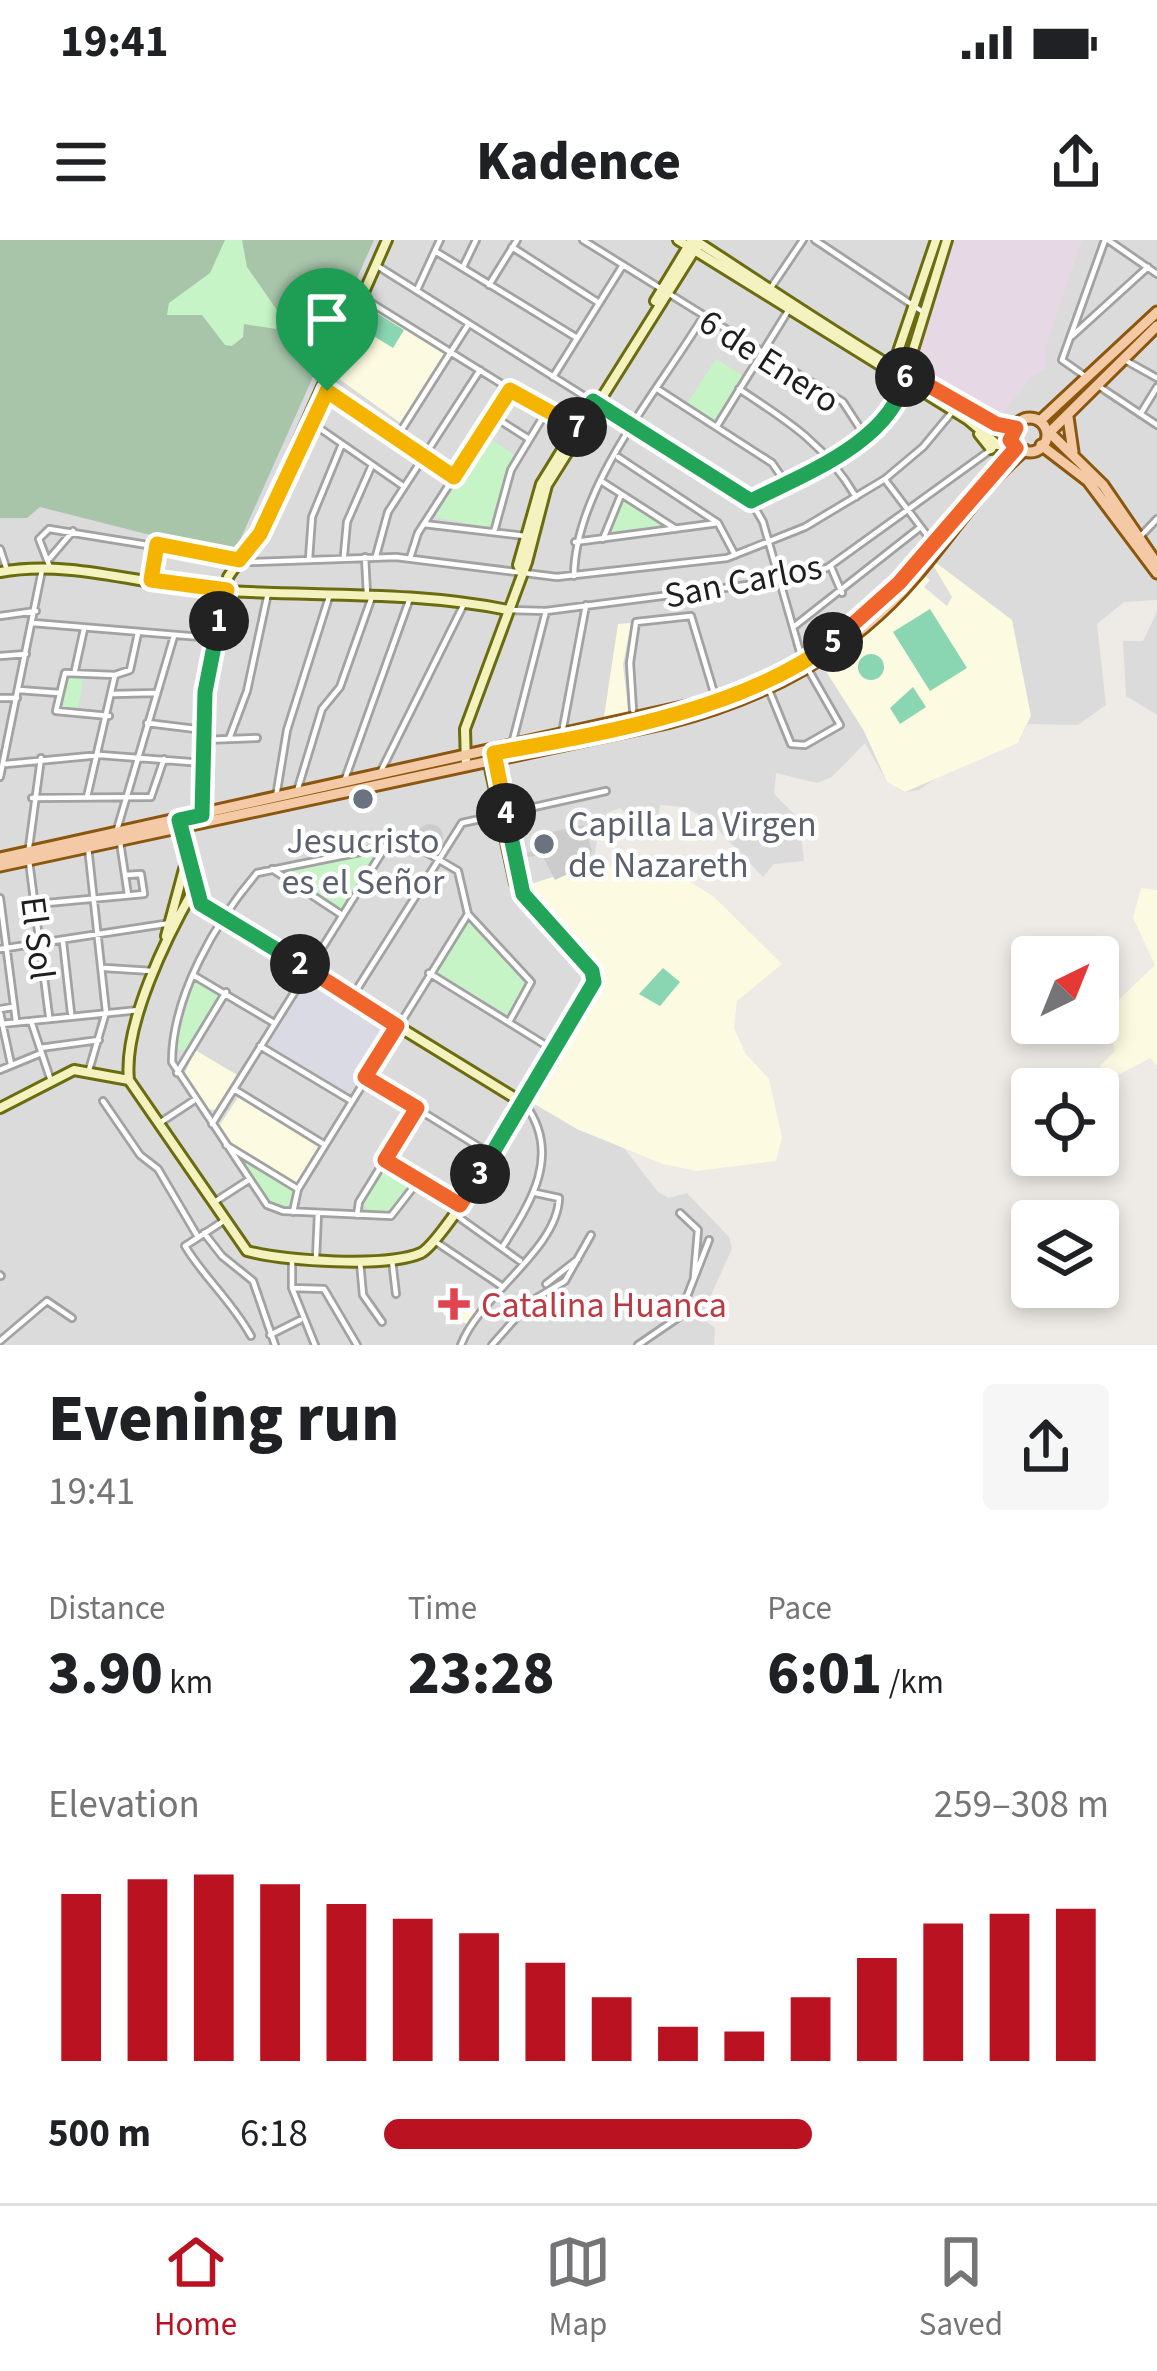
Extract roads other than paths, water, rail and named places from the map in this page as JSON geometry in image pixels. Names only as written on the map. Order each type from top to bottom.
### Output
[{"type":"main road","points":[[1041,446],[1157,312]]},
{"type":"main road","points":[[876,612],[1016,442],[1124,358],[1157,326]]},
{"type":"main road","points":[[1070,412],[1066,431],[1074,458]]},
{"type":"main road","points":[[1041,420],[1103,485],[1157,569]]},
{"type":"main road","points":[[1016,442],[1041,446],[1088,481],[1157,569]]},
{"type":"main road","points":[[0,862],[667,723],[769,690],[876,612],[1016,442]]},
{"type":"main road","points":[[994,447],[1003,463]]},
{"type":"main road","points":[[491,757],[716,701],[805,665]]},
{"type":"main road","points":[[180,824],[276,798],[465,762]]},
{"type":"main road","points":[[29,856],[88,847],[118,836]]},
{"type":"street","points":[[250,545],[389,240]]},
{"type":"street","points":[[202,815],[205,692],[227,590],[239,560],[260,534],[312,423],[389,240]]},
{"type":"street","points":[[417,290],[440,240]]},
{"type":"street","points":[[463,268],[476,240]]},
{"type":"street","name":"6 de Enero","points":[[583,240],[843,402],[865,436]]},
{"type":"street","points":[[678,240],[694,244],[770,289],[892,370]]},
{"type":"street","points":[[770,289],[802,240]]},
{"type":"street","points":[[815,240],[918,309]]},
{"type":"street","points":[[751,501],[865,436],[896,402],[936,240]]},
{"type":"street","points":[[892,370],[947,240]]},
{"type":"street","points":[[1157,274],[1106,240],[1062,360],[1157,425]]},
{"type":"street","points":[[488,285],[514,244],[599,303]]},
{"type":"street","points":[[520,572],[541,484],[694,244]]},
{"type":"street","points":[[694,244],[788,310],[967,419],[994,447],[1016,442]]},
{"type":"street","points":[[434,251],[577,338]]},
{"type":"street","points":[[553,377],[622,265]]},
{"type":"street","points":[[379,267],[751,501],[770,542],[805,665],[840,724],[794,746],[769,690]]},
{"type":"street","points":[[1068,340],[1148,268]]},
{"type":"street","points":[[365,299],[577,431]]},
{"type":"street","points":[[717,426],[788,310]]},
{"type":"street","points":[[574,576],[575,542],[601,481],[703,316]]},
{"type":"street","points":[[398,437],[469,324]]},
{"type":"street","points":[[1124,358],[1157,378]]},
{"type":"street","points":[[376,556],[382,527],[404,487],[480,370]]},
{"type":"street","points":[[905,378],[996,424],[1016,442]]},
{"type":"street","points":[[1140,413],[1157,387]]},
{"type":"street","points":[[324,389],[454,477]]},
{"type":"street","points":[[659,389],[772,463],[786,483]]},
{"type":"street","points":[[739,389],[810,435],[856,497]]},
{"type":"street","points":[[410,559],[424,524],[510,390]]},
{"type":"street","points":[[50,558],[42,533],[73,531],[239,560],[376,556],[574,576],[735,555],[770,542],[885,479],[924,446],[952,410]]},
{"type":"street","points":[[494,532],[511,470],[546,412]]},
{"type":"street","points":[[493,416],[529,439]]},
{"type":"street","points":[[312,423],[404,487]]},
{"type":"street","points":[[465,762],[465,729],[547,485],[577,431]]},
{"type":"street","points":[[309,560],[313,517],[342,445]]},
{"type":"street","name":"San Carlos","points":[[508,610],[546,611],[779,579],[831,567],[994,447]]},
{"type":"street","points":[[617,457],[718,523],[735,555]]},
{"type":"street","points":[[344,557],[347,522],[372,465]]},
{"type":"street","points":[[885,479],[904,511],[933,543]]},
{"type":"street","points":[[601,481],[676,530]]},
{"type":"street","points":[[603,539],[621,495]]},
{"type":"street","points":[[1138,538],[1157,519]]},
{"type":"street","points":[[575,542],[718,523]]},
{"type":"street","points":[[424,524],[525,536]]},
{"type":"street","points":[[793,626],[842,593],[918,529]]},
{"type":"street","points":[[0,777],[46,570],[73,531]]},
{"type":"street","points":[[151,580],[157,544]]},
{"type":"street","points":[[0,549],[3,571],[46,570],[268,593],[411,595],[508,610]]},
{"type":"street","points":[[296,794],[322,709],[340,687],[370,594],[365,557]]},
{"type":"street","points":[[831,567],[842,593]]},
{"type":"street","points":[[229,740],[247,691],[268,593]]},
{"type":"street","points":[[276,798],[286,730],[330,594]]},
{"type":"street","points":[[343,784],[411,595]]},
{"type":"street","points":[[378,776],[465,602]]},
{"type":"street","points":[[561,738],[586,605]]},
{"type":"street","points":[[0,616],[36,611]]},
{"type":"street","points":[[511,749],[546,611]]},
{"type":"street","points":[[633,710],[630,663],[636,622],[654,620],[691,616],[716,701]]},
{"type":"street","points":[[33,623],[215,638]]},
{"type":"street","points":[[75,671],[84,629]]},
{"type":"street","points":[[109,716],[57,712],[65,673],[115,675],[130,670],[138,633]]},
{"type":"street","points":[[128,896],[118,836],[124,798],[174,636]]},
{"type":"street","points":[[0,656],[26,654]]},
{"type":"street","points":[[87,797],[115,675]]},
{"type":"street","points":[[0,698],[59,693]]},
{"type":"street","points":[[113,694],[155,693]]},
{"type":"street","points":[[146,723],[203,730]]},
{"type":"street","points":[[0,735],[9,736]]},
{"type":"street","points":[[204,740],[256,738]]},
{"type":"street","points":[[1,765],[100,755],[203,763]]},
{"type":"street","points":[[1,1104],[50,1078],[89,1070],[128,1080],[222,1222],[247,1251],[392,1260],[422,1252],[436,1242],[492,1155],[594,977],[523,894],[491,757]]},
{"type":"street","name":"El Sol","points":[[41,758],[32,798],[29,856],[49,1016]]},
{"type":"street","points":[[32,798],[151,797],[164,759]]},
{"type":"street","points":[[352,997],[462,824],[606,790]]},
{"type":"street","points":[[180,824],[201,904],[524,1103],[543,1159],[536,1193],[503,1246]]},
{"type":"street","points":[[419,1180],[394,1215],[318,1213],[267,1205],[177,1073],[174,1037],[193,975],[254,876],[409,842],[459,874],[468,914],[533,986],[509,1022]]},
{"type":"street","points":[[212,1124],[386,846]]},
{"type":"street","points":[[88,847],[105,968],[106,1012],[89,1070]]},
{"type":"street","points":[[128,1080],[142,1010],[177,908],[187,857]]},
{"type":"street","points":[[272,869],[342,915]]},
{"type":"street","points":[[35,904],[144,894],[141,874],[126,875]]},
{"type":"street","points":[[177,908],[194,889]]},
{"type":"street","points":[[0,898],[16,1021]]},
{"type":"street","points":[[293,1211],[298,1189],[350,1100],[468,914]]},
{"type":"street","points":[[3,948],[171,923]]},
{"type":"street","points":[[62,939],[70,1013]]},
{"type":"street","points":[[105,968],[126,965],[154,971]]},
{"type":"street","points":[[429,973],[555,1051]]},
{"type":"street","points":[[193,975],[274,1023]]},
{"type":"street","points":[[177,1073],[226,992]]},
{"type":"street","points":[[11,1064],[0,1011],[13,1007]]},
{"type":"street","points":[[1,1024],[70,1013],[142,1010]]},
{"type":"street","points":[[30,1019],[50,1078]]},
{"type":"street","points":[[0,1070],[41,1051],[99,1040]]},
{"type":"street","points":[[260,1046],[350,1100]]},
{"type":"street","points":[[365,1077],[492,1155]]},
{"type":"street","points":[[234,1089],[325,1145]]},
{"type":"street","points":[[103,1101],[134,1147],[158,1169],[201,1235],[253,1281],[275,1345]]},
{"type":"street","points":[[158,1124],[193,1101]]},
{"type":"street","points":[[357,1215],[417,1108]]},
{"type":"street","points":[[224,1144],[298,1189]]},
{"type":"street","points":[[385,1160],[419,1180],[520,1261]]},
{"type":"street","points":[[212,1204],[247,1180]]},
{"type":"street","points":[[461,1345],[472,1320],[520,1261],[531,1257],[557,1216],[559,1198],[536,1193]]},
{"type":"street","points":[[316,1258],[318,1213]]},
{"type":"street","points":[[680,1213],[699,1234],[694,1277]]},
{"type":"street","points":[[222,1222],[185,1246],[199,1269],[227,1293],[251,1336]]},
{"type":"street","points":[[493,1345],[530,1302],[566,1281],[591,1235]]},
{"type":"street","points":[[638,1345],[673,1325],[709,1240]]},
{"type":"street","points":[[436,1242],[502,1287]]},
{"type":"street","points":[[292,1257],[292,1288],[300,1319],[315,1345]]},
{"type":"street","points":[[361,1259],[363,1295],[382,1322]]},
{"type":"street","points":[[546,1285],[578,1259]]},
{"type":"street","points":[[392,1260],[396,1294]]},
{"type":"street","points":[[559,1276],[566,1281]]},
{"type":"street","points":[[292,1288],[326,1292],[357,1345]]},
{"type":"street","points":[[0,1341],[47,1301],[72,1318]]},
{"type":"street","points":[[270,1335],[300,1319]]},
{"type":"place","name":"Jesucristo es el Señor","points":[[363,799]]},
{"type":"place","name":"Capilla La Virgen de Nazareth","points":[[544,844]]},
{"type":"place","name":"Catalina Huanca","points":[[454,1304]]}]
